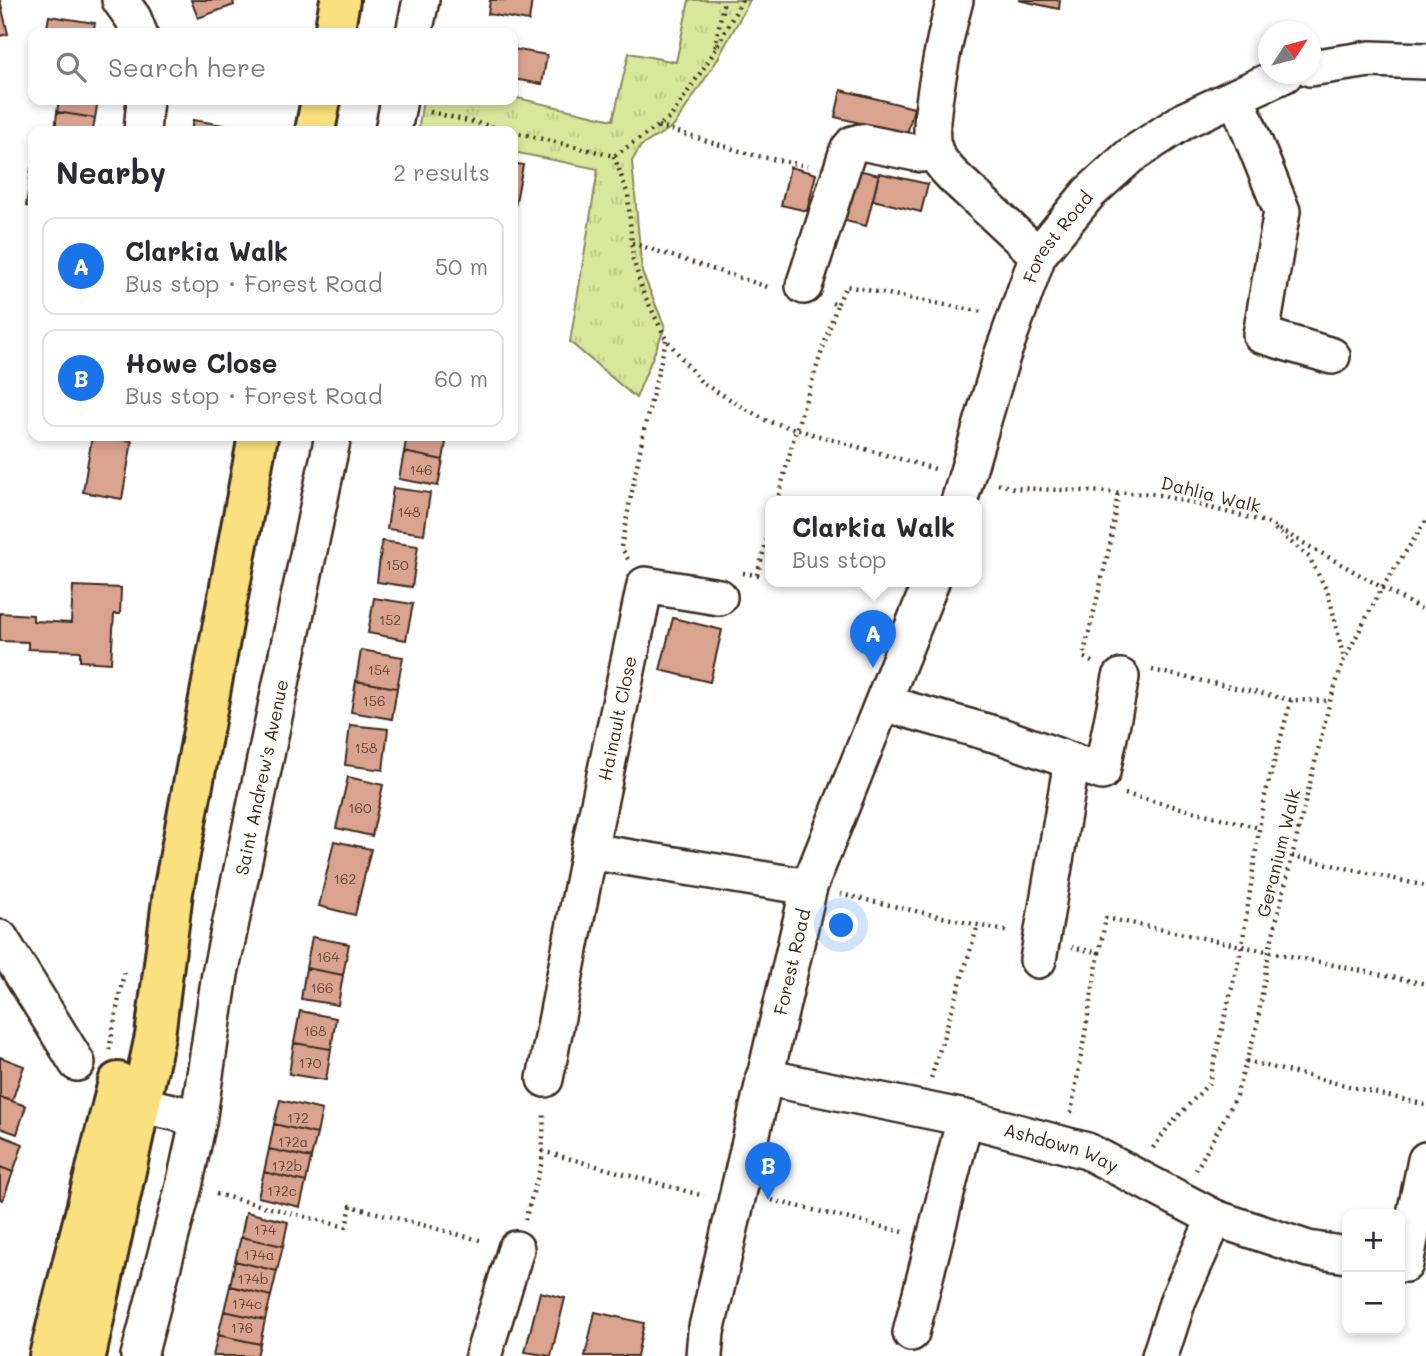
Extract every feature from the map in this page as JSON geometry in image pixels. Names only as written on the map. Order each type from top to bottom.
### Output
[{"type":"main road","points":[[335,28],[340,0]]},
{"type":"main road","points":[[316,126],[320,105]]},
{"type":"main road","points":[[86,1356],[155,1036],[173,891],[257,441]]},
{"type":"main road","points":[[49,1356],[132,1019],[173,891]]},
{"type":"main road","points":[[67,1291],[96,1243],[125,1117],[129,1107],[140,1105]]},
{"type":"street","points":[[120,0],[137,28]]},
{"type":"street","points":[[415,28],[421,0]]},
{"type":"street","points":[[955,0],[933,108],[930,130],[934,149],[941,163],[953,176],[1038,255]]},
{"type":"street","points":[[1321,66],[1370,59],[1426,61]]},
{"type":"street","name":"Forest Road","points":[[963,489],[1038,255],[1089,193],[1130,156],[1185,120],[1264,84]]},
{"type":"street","points":[[1236,97],[1282,211],[1261,335],[1332,356]]},
{"type":"street","points":[[142,126],[145,105]]},
{"type":"street","points":[[804,286],[839,172],[853,144],[861,142],[921,154],[934,149]]},
{"type":"street","name":"Saint Andrew's Avenue","points":[[139,1356],[198,1122],[220,974],[332,441]]},
{"type":"street","points":[[645,585],[719,597]]},
{"type":"street","name":"Hainault Close","points":[[545,1079],[589,851],[645,585]]},
{"type":"street","name":"Forest Road","points":[[704,1356],[706,1332],[809,887],[929,587]]},
{"type":"street","points":[[883,703],[1001,736],[1102,772],[1121,677]]},
{"type":"street","points":[[1040,950],[1072,761]]},
{"type":"street","points":[[589,851],[809,887]]},
{"type":"street","points":[[0,938],[77,1063]]},
{"type":"street","name":"Ashdown Way","points":[[764,1077],[965,1118],[1087,1151],[1215,1218],[1308,1249],[1342,1254]]},
{"type":"street","points":[[140,1105],[178,1112],[198,1122]]},
{"type":"street","points":[[911,1333],[965,1118]]},
{"type":"street","points":[[1410,1266],[1426,1160]]},
{"type":"street","points":[[1160,1356],[1178,1300],[1215,1218]]},
{"type":"street","points":[[483,1356],[516,1249]]},
{"type":"path","points":[[713,54],[724,0]]},
{"type":"path","points":[[518,133],[614,156],[670,118],[713,54],[742,0]]},
{"type":"path","points":[[397,112],[478,126]]},
{"type":"path","points":[[658,126],[753,155],[839,172]]},
{"type":"path","name":"Dahlia Walk","points":[[614,156],[628,195],[633,259],[643,292],[666,339],[702,383],[767,421],[963,489],[1014,488],[1155,494],[1266,522],[1426,612]]},
{"type":"path","points":[[632,243],[775,289],[804,286],[808,294],[837,305]]},
{"type":"path","points":[[779,496],[796,430],[837,305],[846,286],[978,311],[1014,323]]},
{"type":"path","points":[[645,585],[621,547],[644,430],[666,339]]},
{"type":"path","points":[[1118,492],[1110,545],[1083,657],[1121,677],[1147,669],[1291,700],[1330,701]]},
{"type":"path","name":"Geranium Walk","points":[[1179,1200],[1235,1098],[1257,1026],[1269,951],[1330,701],[1344,660],[1383,586],[1426,521]]},
{"type":"path","points":[[1266,522],[1308,557],[1329,595],[1344,660]]},
{"type":"path","points":[[719,597],[731,572],[757,575],[765,546]]},
{"type":"path","points":[[1132,1175],[1169,1126],[1209,1083],[1242,946],[1263,803],[1291,700]]},
{"type":"path","points":[[1120,793],[1260,828]]},
{"type":"path","points":[[1292,856],[1426,886]]},
{"type":"path","points":[[809,887],[978,925],[1040,950],[1100,953]]},
{"type":"path","points":[[1066,1145],[1106,918],[1426,984]]},
{"type":"path","points":[[921,1109],[978,925]]},
{"type":"path","points":[[1246,1061],[1426,1105]]},
{"type":"path","points":[[184,1186],[346,1227],[351,1206],[516,1249],[542,1162],[545,1079]]},
{"type":"path","points":[[542,1151],[737,1198],[934,1240]]},
{"type":"green space","points":[[689,0],[750,0],[716,62],[674,126],[641,146],[632,161],[642,272],[665,327],[636,398],[570,342],[598,169],[518,153],[518,126],[419,126],[422,105],[518,105],[518,98],[613,120],[629,53],[676,62]]},
{"type":"building","points":[[0,0],[8,34],[0,36]]},
{"type":"building","points":[[191,0],[233,0],[234,5],[198,18]]},
{"type":"building","points":[[490,0],[532,0],[529,21],[488,14]]},
{"type":"building","points":[[1018,0],[1060,0],[1059,9]]},
{"type":"building","points":[[49,16],[95,23],[94,28],[47,28]]},
{"type":"building","points":[[518,50],[547,55],[542,84],[518,80]]},
{"type":"building","points":[[841,90],[914,108],[907,134],[835,117]]},
{"type":"building","points":[[58,105],[97,105],[95,118],[57,112]]},
{"type":"building","points":[[57,112],[95,118],[94,126],[56,126]]},
{"type":"building","points":[[193,120],[230,126],[192,126]]},
{"type":"building","points":[[518,164],[523,165],[518,191]]},
{"type":"building","points":[[790,167],[816,174],[807,211],[781,205]]},
{"type":"building","points":[[854,169],[879,175],[866,226],[842,220]]},
{"type":"building","points":[[879,173],[928,184],[921,212],[873,200]]},
{"type":"building","points":[[91,441],[132,441],[122,499],[83,492]]},
{"type":"building","points":[[406,441],[446,441],[443,460],[404,452]]},
{"type":"building","points":[[404,452],[443,460],[438,486],[399,479]]},
{"type":"building","points":[[393,488],[430,493],[424,534],[387,529]]},
{"type":"building","points":[[382,541],[418,546],[412,587],[377,582]]},
{"type":"building","points":[[73,586],[121,588],[120,614],[114,614],[111,663],[80,661],[80,651],[28,649],[28,642],[0,641],[0,613],[33,615],[33,621],[71,623]]},
{"type":"building","points":[[374,598],[413,604],[406,640],[368,633]]},
{"type":"building","points":[[673,618],[722,630],[710,682],[660,670]]},
{"type":"building","points":[[361,650],[403,657],[397,688],[356,681]]},
{"type":"building","points":[[356,681],[397,688],[392,719],[351,712]]},
{"type":"building","points":[[350,725],[388,729],[383,770],[345,765]]},
{"type":"building","points":[[348,777],[383,785],[372,836],[336,828]]},
{"type":"building","points":[[334,841],[371,849],[355,915],[319,906]]},
{"type":"building","points":[[312,937],[349,944],[343,975],[306,968]]},
{"type":"building","points":[[306,968],[343,975],[338,1005],[301,999]]},
{"type":"building","points":[[300,1011],[336,1018],[331,1049],[294,1043]]},
{"type":"building","points":[[294,1043],[331,1049],[326,1080],[289,1074]]},
{"type":"building","points":[[0,1057],[24,1066],[12,1101],[0,1097]]},
{"type":"building","points":[[0,1097],[26,1106],[17,1134],[0,1128]]},
{"type":"building","points":[[280,1100],[322,1110],[317,1134],[274,1124]]},
{"type":"building","points":[[274,1124],[317,1134],[311,1158],[269,1149]]},
{"type":"building","points":[[0,1135],[23,1144],[13,1172],[0,1167]]},
{"type":"building","points":[[269,1149],[311,1158],[306,1182],[264,1172]]},
{"type":"building","points":[[0,1167],[13,1172],[3,1200],[0,1199]]},
{"type":"building","points":[[264,1172],[306,1182],[300,1207],[258,1197]]},
{"type":"building","points":[[246,1212],[288,1222],[283,1246],[241,1237]]},
{"type":"building","points":[[241,1237],[283,1246],[277,1271],[235,1261]]},
{"type":"building","points":[[235,1261],[277,1271],[271,1296],[230,1286]]},
{"type":"building","points":[[230,1286],[271,1296],[265,1320],[224,1311]]},
{"type":"building","points":[[540,1292],[565,1298],[551,1356],[525,1352]]},
{"type":"building","points":[[224,1311],[265,1320],[260,1344],[218,1335]]},
{"type":"building","points":[[595,1312],[644,1323],[637,1356],[585,1356]]},
{"type":"building","points":[[218,1335],[260,1344],[257,1356],[213,1356]]},
{"type":"place","name":"Clarkia Walk","points":[[873,668]]},
{"type":"place","name":"Howe Close","points":[[768,1200]]}]
